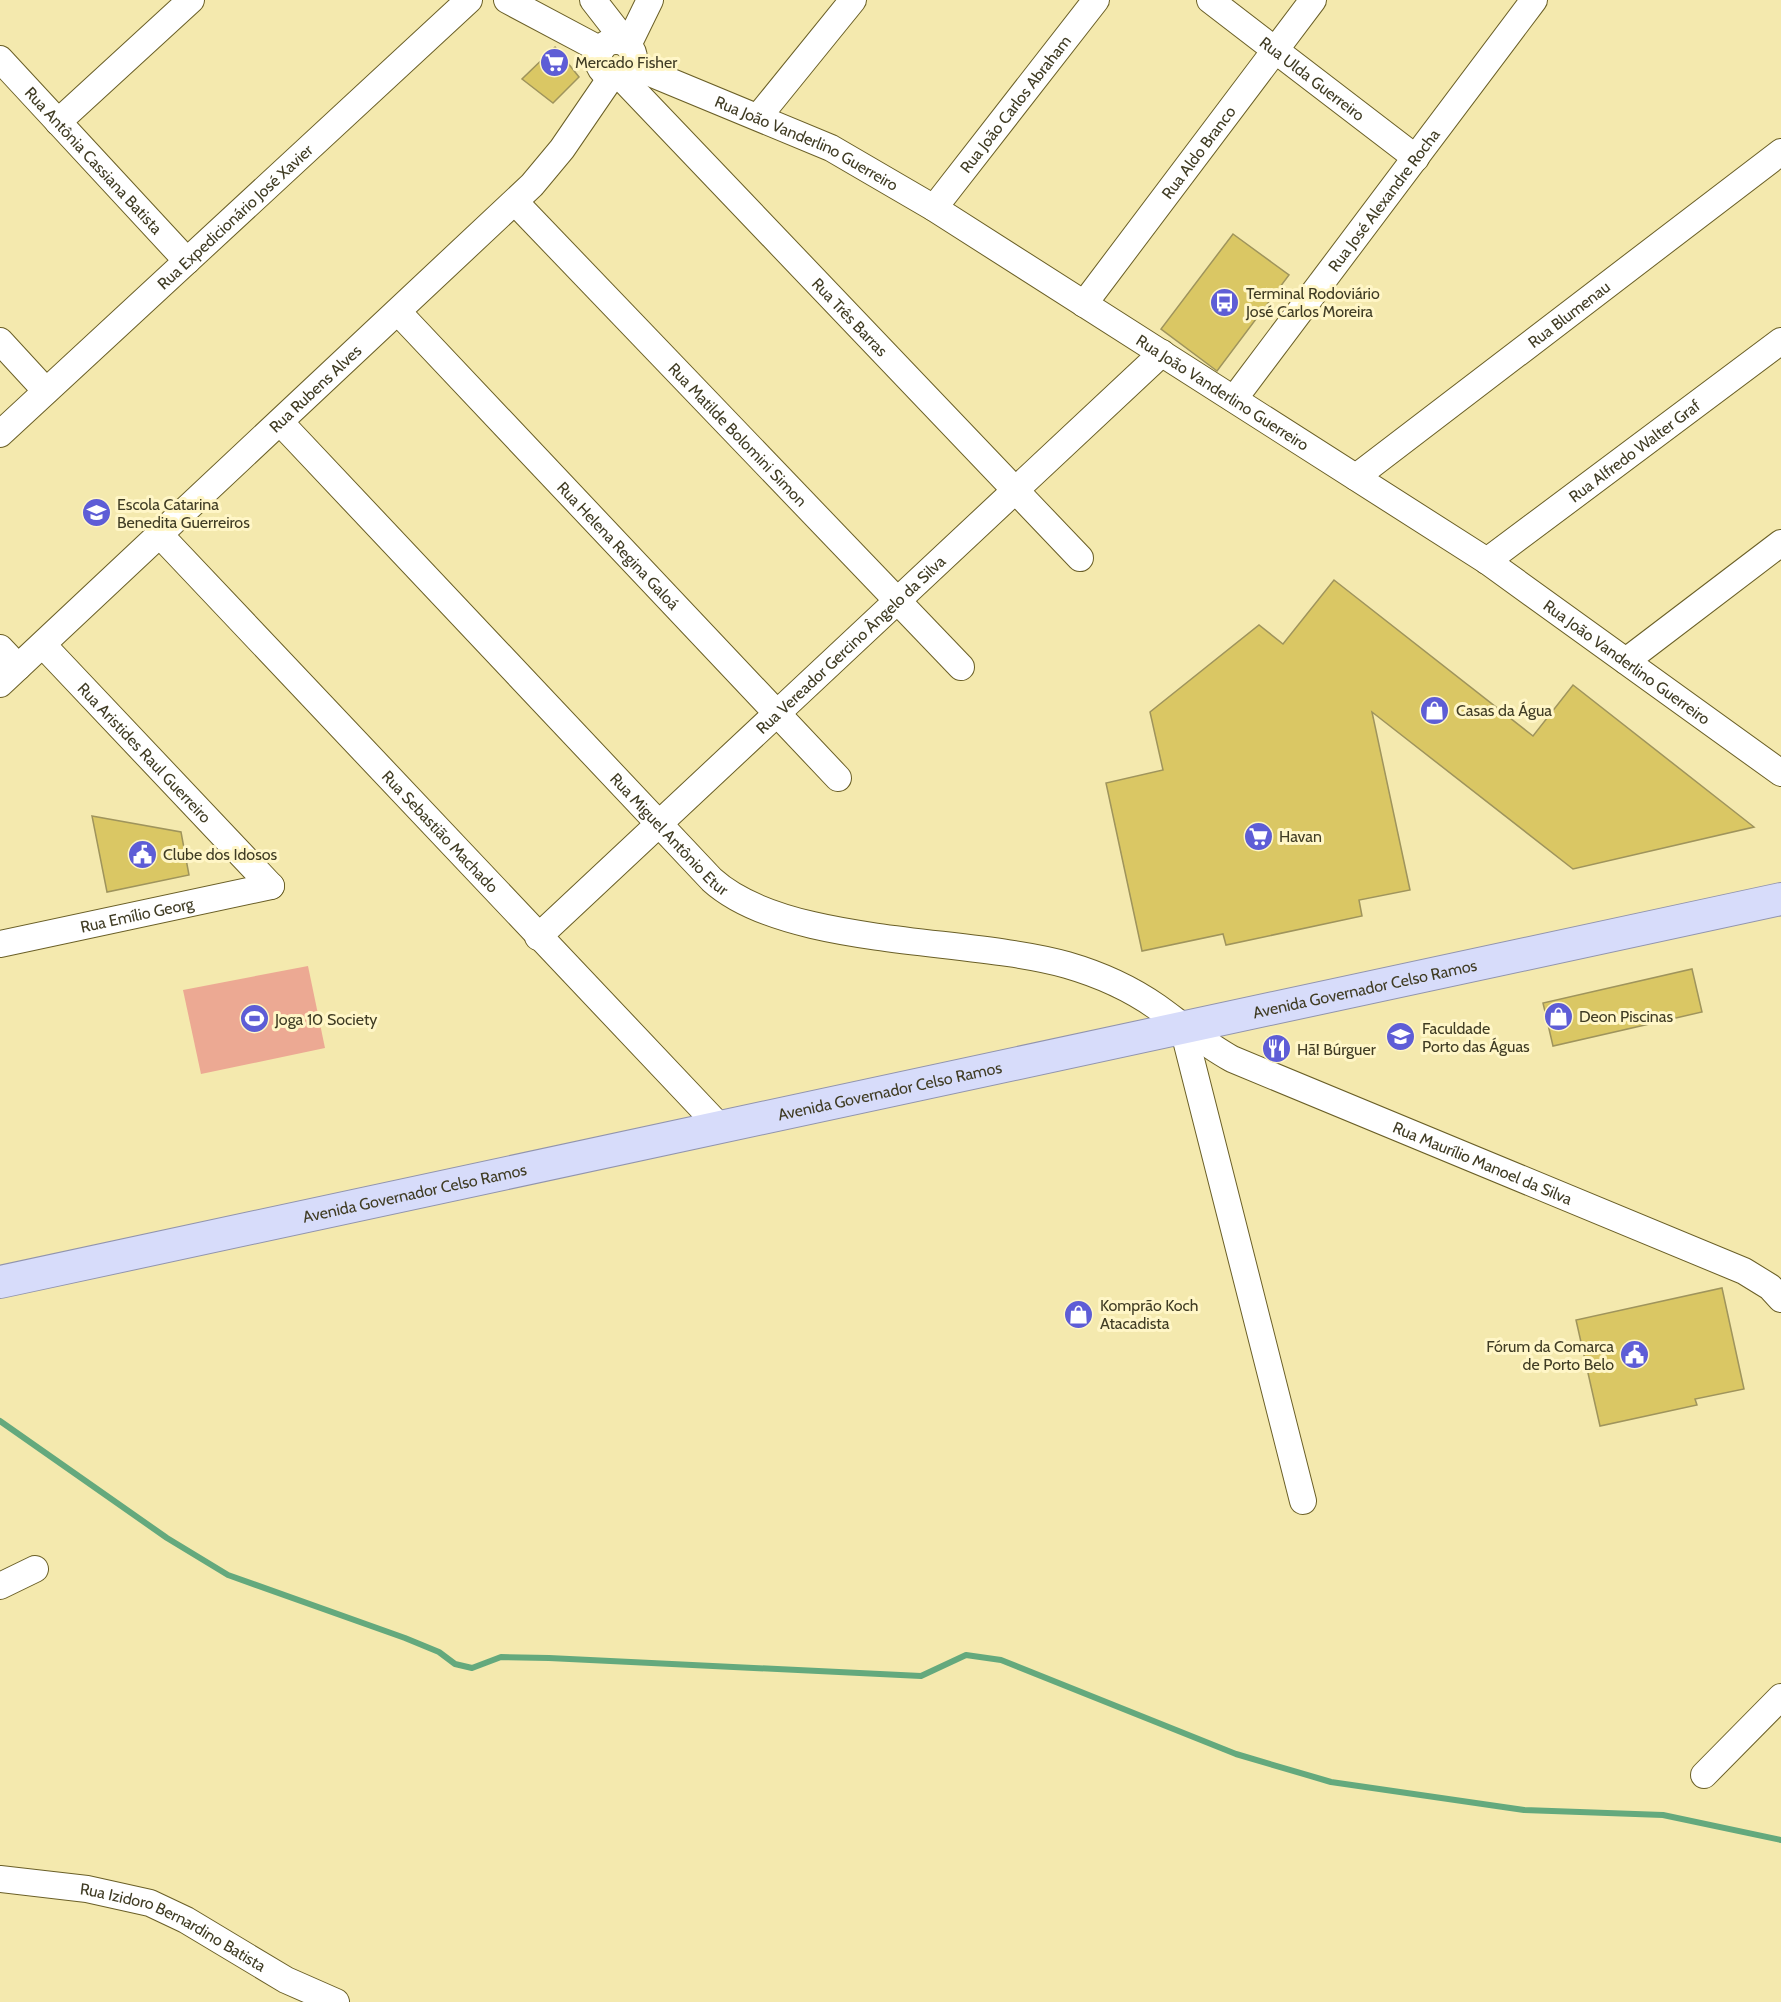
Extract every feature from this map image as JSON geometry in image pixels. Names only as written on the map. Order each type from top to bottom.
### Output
[{"type":"main road","name":"Avenida Governador Celso Ramos","points":[[0,1282],[1781,899]]},
{"type":"street","points":[[58,122],[190,0]]},
{"type":"street","name":"Rua Expedicionário José Xavier","points":[[0,434],[469,0]]},
{"type":"street","points":[[507,0],[601,50],[600,66],[623,66],[592,0]]},
{"type":"street","name":"Rua Rubens Alves","points":[[9,676],[547,170],[623,66],[650,0]]},
{"type":"street","points":[[759,116],[853,0]]},
{"type":"street","name":"Rua João Carlos Abraham","points":[[934,208],[1096,0]]},
{"type":"street","name":"Rua Ulda Guerreiro","points":[[1210,0],[1416,158]]},
{"type":"street","name":"Rua Aldo Branco","points":[[1084,304],[1313,0]]},
{"type":"street","name":"Rua José Alexandre Rocha","points":[[1234,399],[1534,0]]},
{"type":"street","name":"Rua Antônia Cassiana Batista","points":[[0,59],[187,261]]},
{"type":"street","name":"Rua João Vanderlino Guerreiro","points":[[623,66],[759,116],[831,148],[934,208],[1488,561],[1626,661],[1776,761]]},
{"type":"street","name":"Rua Três Barras","points":[[623,66],[1080,558]]},
{"type":"street","name":"Rua Blumenau","points":[[1356,477],[1781,152]]},
{"type":"street","name":"Rua Matilde Bolomini Simon","points":[[515,202],[961,667]]},
{"type":"street","name":"Rua Helena Regina Galoá","points":[[398,312],[838,778]]},
{"type":"street","name":"Rua Alfredo Walter Graf","points":[[1488,561],[1781,340]]},
{"type":"street","points":[[0,341],[46,391]]},
{"type":"street","name":"Rua Vereador Gercino Ângelo da Silva","points":[[538,937],[1162,353]]},
{"type":"street","name":"Rua Miguel Antônio Etur","points":[[280,422],[659,824],[724,891],[739,902],[758,909],[859,933],[996,951],[1066,965],[1099,976],[1131,991],[1183,1028]]},
{"type":"street","name":"Rua Sebastião Machado","points":[[160,535],[720,1127]]},
{"type":"street","points":[[1626,661],[1781,543]]},
{"type":"street","name":"Rua Aristides Raul Guerreiro","points":[[43,645],[272,886]]},
{"type":"street","points":[[0,648],[9,676]]},
{"type":"street","name":"Rua Emílio Georg","points":[[0,944],[272,886]]},
{"type":"street","points":[[1183,1028],[1303,1501]]},
{"type":"street","name":"Rua Maurílio Manoel da Silva","points":[[1183,1028],[1232,1059],[1744,1271],[1770,1287],[1781,1299]]},
{"type":"street","points":[[0,1586],[35,1569]]},
{"type":"street","points":[[1704,1775],[1781,1697]]},
{"type":"street","name":"Rua Izidoro Bernardino Batista","points":[[0,1879],[87,1889],[150,1903],[186,1920],[286,1980],[336,2002]]},
{"type":"shaded area","name":"Joga 10 Society","points":[[308,966],[325,1048],[201,1074],[183,990]]},
{"type":"building","name":"Mercado Fisher","points":[[555,47],[579,77],[553,103],[522,79]]},
{"type":"building","name":"Terminal Rodoviário José Carlos Moreira","points":[[1233,234],[1289,275],[1217,371],[1161,329]]},
{"type":"building","points":[[1334,580],[1533,736],[1573,685],[1754,827],[1573,869],[1372,712],[1410,890],[1359,900],[1362,916],[1226,945],[1223,934],[1142,951],[1106,783],[1163,770],[1150,712],[1259,625],[1283,644]]},
{"type":"building","name":"Clube dos Idosos","points":[[92,816],[181,832],[189,875],[107,892]]},
{"type":"building","points":[[1692,969],[1702,1012],[1553,1046],[1543,1003]]},
{"type":"building","name":"Fórum da Comarca de Porto Belo","points":[[1722,1288],[1744,1389],[1695,1399],[1697,1405],[1600,1426],[1576,1320]]},
{"type":"waterway","points":[[0,1421],[167,1538],[228,1575],[405,1638],[439,1652],[455,1664],[472,1668],[501,1657],[921,1676],[966,1655],[1001,1660],[1236,1754],[1331,1782],[1524,1810],[1663,1815],[1781,1840]]},
{"type":"place","name":"Mercado Fisher","points":[[554,62]]},
{"type":"place","name":"Terminal Rodoviário José Carlos Moreira","points":[[1225,302]]},
{"type":"place","name":"Escola Catarina Benedita Guerreiros","points":[[96,513]]},
{"type":"place","name":"Casas da Água","points":[[1435,710]]},
{"type":"place","name":"Havan","points":[[1258,836]]},
{"type":"place","name":"Clube dos Idosos","points":[[142,854]]},
{"type":"place","name":"Deon Piscinas","points":[[1558,1016]]},
{"type":"place","name":"Joga 10 Society","points":[[254,1019]]},
{"type":"place","name":"Faculdade Porto das Águas","points":[[1401,1037]]},
{"type":"place","name":"Hã! Búrguer","points":[[1276,1049]]},
{"type":"place","name":"Komprão Koch Atacadista","points":[[1079,1314]]},
{"type":"place","name":"Fórum da Comarca de Porto Belo","points":[[1635,1355]]}]
